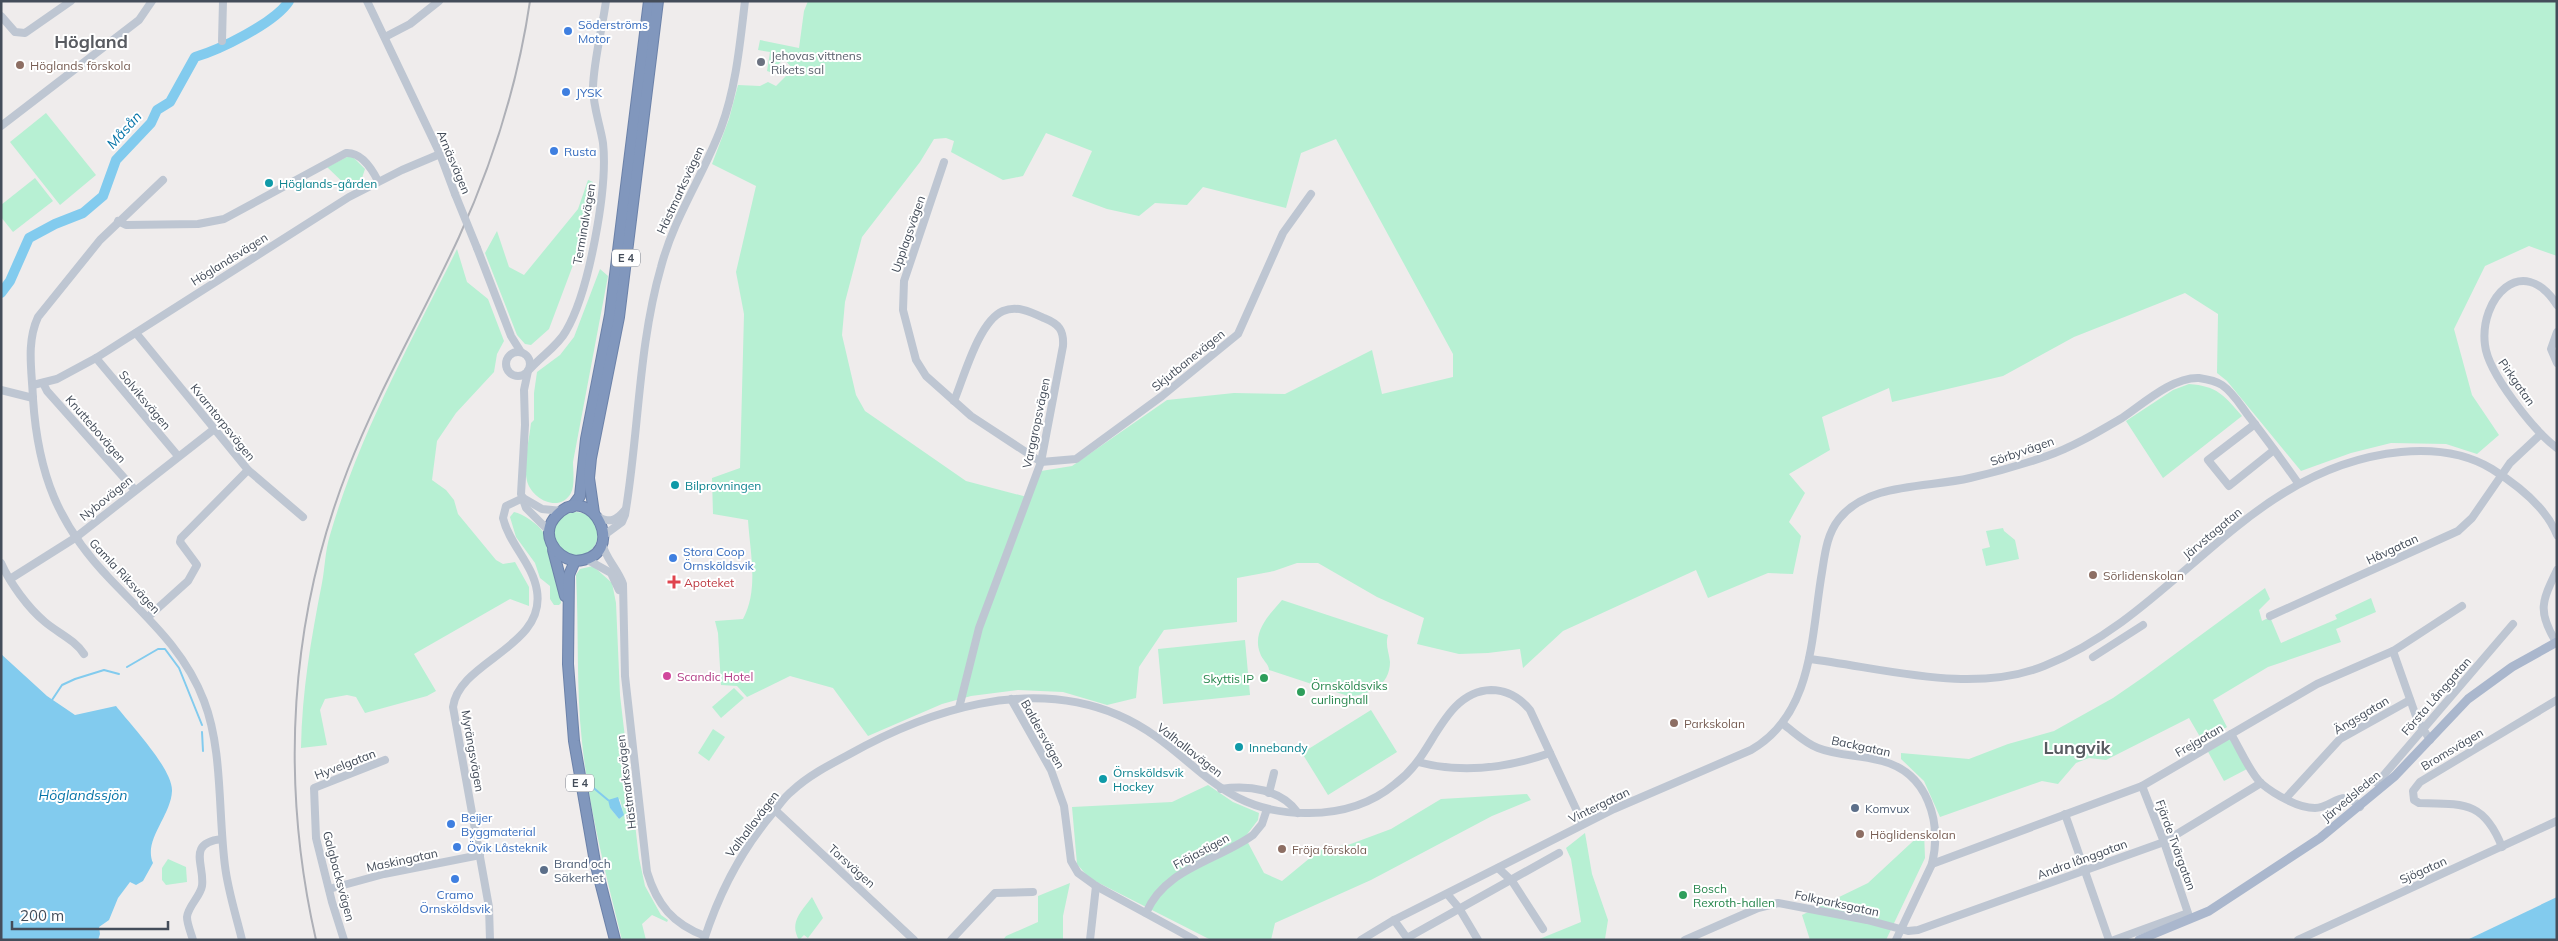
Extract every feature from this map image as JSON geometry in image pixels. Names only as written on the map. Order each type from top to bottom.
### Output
[{"type":"highway","name":"E 4","points":[[572,507],[580,496],[586,439],[610,315],[649,1]]},
{"type":"highway","name":"E 4","points":[[596,515],[589,478],[591,458],[619,317],[658,1]]},
{"type":"highway","points":[[572,507],[588,509],[596,515],[603,539],[593,555],[586,559],[575,561],[560,556],[551,544],[549,531],[553,519],[562,511],[572,507]]},
{"type":"highway","name":"E 4","points":[[551,544],[563,586],[569,622]]},
{"type":"highway","name":"E 4","points":[[575,561],[569,575],[569,674],[575,749],[595,862],[615,940]]},
{"type":"main road","name":"Järvedsleden","points":[[2139,940],[2209,911],[2301,851],[2360,807],[2395,776],[2468,699],[2512,667],[2556,642]]},
{"type":"street","points":[[1,16],[15,32],[25,33],[71,1]]},
{"type":"street","points":[[1,126],[139,20],[152,1]]},
{"type":"street","points":[[222,42],[223,1]]},
{"type":"street","name":"Arnäsvägen","points":[[367,1],[440,154],[511,336],[523,352]]},
{"type":"street","points":[[385,38],[410,24],[439,1]]},
{"type":"street","name":"Terminalvägen","points":[[529,370],[561,339],[572,321],[589,264],[602,198],[602,143],[595,115],[593,86],[606,1]]},
{"type":"street","name":"Hästmarksvägen","points":[[705,938],[674,920],[657,898],[647,872],[625,676],[623,584],[619,572],[605,553],[603,539],[622,522],[626,509],[650,311],[656,284],[675,225],[712,151],[727,110],[734,82],[745,1]]},
{"type":"street","points":[[118,221],[126,225],[198,224],[224,219],[346,153],[355,154],[361,158],[378,181]]},
{"type":"street","name":"Höglandsvägen","points":[[33,385],[57,379],[96,358],[350,197],[378,181],[440,154]]},
{"type":"street","name":"Upplagsvägen","points":[[944,162],[904,281],[902,295],[903,310],[920,370],[971,416],[1041,462]]},
{"type":"street","name":"Gamla Riksvägen","points":[[163,180],[100,240],[38,317],[34,327],[31,347],[33,398],[38,447],[47,482],[60,513],[75,538],[110,580],[148,616],[179,654],[204,702],[212,731],[228,883],[242,940]]},
{"type":"street","name":"Skjutbanevägen","points":[[1041,462],[1076,459],[1162,396],[1238,334],[1282,233],[1311,194]]},
{"type":"street","name":"Pirkgatan","points":[[2540,434],[2490,366],[2484,343],[2485,327],[2494,302],[2507,286],[2516,280],[2522,279],[2536,283],[2557,305]]},
{"type":"street","name":"Varggropsvägen","points":[[954,401],[982,333],[996,316],[1004,310],[1025,309],[1052,321],[1060,328],[1064,335],[1064,346],[1041,462],[979,628],[959,708]]},
{"type":"street","name":"Kvarntorpsvägen","points":[[136,332],[248,470],[303,517]]},
{"type":"street","points":[[2557,332],[2552,349],[2557,363]]},
{"type":"street","name":"Arnäsvägen","points":[[508,356],[511,336]]},
{"type":"street","points":[[524,390],[506,367],[508,356],[513,352],[547,351]]},
{"type":"street","points":[[523,352],[530,360],[524,390],[525,426],[521,473],[523,498],[526,508],[549,531]]},
{"type":"street","name":"Solviksvägen","points":[[96,358],[178,456]]},
{"type":"street","points":[[512,374],[520,376],[529,370]]},
{"type":"street","name":"Sörbyvägen","points":[[1808,659],[1827,544],[1838,520],[1862,500],[1880,493],[2002,471],[2054,453],[2094,434],[2181,381],[2198,378],[2224,386],[2298,483]]},
{"type":"street","name":"Knuttebovägen","points":[[43,383],[47,391],[134,489]]},
{"type":"street","points":[[1,390],[33,398]]},
{"type":"street","points":[[2254,424],[2208,460],[2229,486],[2274,450]]},
{"type":"street","name":"Nybovägen","points":[[10,579],[75,538],[134,489],[214,430]]},
{"type":"street","points":[[2540,434],[2557,448]]},
{"type":"street","name":"Håvgatan","points":[[2270,616],[2458,531],[2472,518],[2510,463],[2540,434]]},
{"type":"street","name":"Järvstagatan","points":[[1808,659],[1944,678],[1977,680],[2005,678],[2044,666],[2086,645],[2121,622],[2251,515],[2298,483],[2346,463],[2388,454],[2416,451],[2456,454],[2484,464],[2502,475],[2537,506],[2557,535]]},
{"type":"street","points":[[148,616],[188,581],[197,565],[182,547],[181,538],[248,470]]},
{"type":"street","points":[[523,498],[542,510],[562,511]]},
{"type":"street","name":"Myrängsvägen","points":[[490,940],[489,907],[455,719],[455,697],[462,685],[519,637],[530,622],[536,608],[538,595],[535,581],[502,518],[506,506],[523,498]]},
{"type":"street","points":[[596,515],[611,521],[616,519],[626,509]]},
{"type":"street","name":"Hästmarksvägen","points":[[586,559],[611,573],[617,582],[622,599]]},
{"type":"street","points":[[1,563],[10,579],[43,621],[79,647],[84,654]]},
{"type":"street","points":[[2556,642],[2547,628],[2542,611],[2547,590],[2557,570]]},
{"type":"street","name":"Frejgatan","points":[[1932,864],[2142,786],[2317,684],[2393,651],[2462,606]]},
{"type":"street","points":[[2094,657],[2143,624]]},
{"type":"street","name":"Första Långgatan","points":[[2377,783],[2513,624]]},
{"type":"street","points":[[2393,651],[2422,730],[2430,740]]},
{"type":"street","name":"Vintergatan","points":[[1361,940],[1394,920],[1448,895],[1583,824],[1751,750],[1772,735],[1783,724],[1797,701],[1808,659]]},
{"type":"street","name":"Valhallavägen","points":[[705,938],[720,893],[734,866],[791,791],[830,765],[887,733],[948,710],[1011,699],[1050,698],[1115,713],[1163,741],[1221,789],[1247,803],[1267,809],[1298,813],[1337,811],[1366,802],[1394,785],[1418,762],[1444,720],[1460,703],[1473,694],[1488,690],[1507,693],[1525,704],[1535,719],[1583,824]]},
{"type":"street","name":"Baldersvägen","points":[[1011,699],[1051,770],[1064,806],[1072,865],[1084,878],[1096,886],[1195,940]]},
{"type":"street","name":"Ängsgatan","points":[[2286,798],[2340,739],[2410,700]]},
{"type":"street","name":"Bromsvägen","points":[[2502,847],[2490,822],[2482,814],[2470,807],[2419,803],[2414,800],[2413,791],[2420,782],[2557,700]]},
{"type":"street","name":"Backgatan","points":[[1783,724],[1818,748],[1888,762],[1910,775],[1925,796],[1934,816],[1936,842],[1932,864],[1896,940]]},
{"type":"street","points":[[2231,734],[2261,783],[2286,798],[2305,807],[2316,808],[2343,798],[2352,800],[2360,807]]},
{"type":"street","points":[[1418,762],[1446,768],[1473,769],[1518,763],[1550,753]]},
{"type":"street","name":"Hyvelgatan","points":[[314,788],[385,760]]},
{"type":"street","points":[[1269,793],[1274,774]]},
{"type":"street","name":"Andra långgatan","points":[[1901,929],[1910,932],[1918,930],[2164,842],[2261,783]]},
{"type":"street","name":"Fjärde Tvärgatan","points":[[2114,940],[2188,914],[2164,842],[2142,786]]},
{"type":"street","name":"Galgbacksvägen","points":[[314,788],[316,838],[344,940]]},
{"type":"street","points":[[1221,789],[1251,788],[1269,793],[1292,804],[1298,813]]},
{"type":"street","name":"Fröjastigen","points":[[1146,913],[1154,896],[1168,882],[1253,835],[1262,824],[1267,809]]},
{"type":"street","name":"Torsvägen","points":[[776,810],[914,940]]},
{"type":"street","points":[[2065,814],[2109,940]]},
{"type":"street","name":"Sjögatan","points":[[2298,940],[2557,820]]},
{"type":"street","points":[[193,940],[187,918],[202,883],[200,852],[208,842],[222,839]]},
{"type":"street","points":[[1394,920],[1406,939],[1559,853]]},
{"type":"street","name":"Maskingatan","points":[[329,889],[384,874],[480,855]]},
{"type":"street","points":[[1498,868],[1512,881],[1543,929]]},
{"type":"street","points":[[1090,940],[1096,886]]},
{"type":"street","points":[[950,940],[995,893],[1033,892]]},
{"type":"street","points":[[1448,895],[1460,908],[1478,940]]},
{"type":"street","name":"Folkparksgatan","points":[[1685,940],[1758,908],[1778,903],[1901,929]]},
{"type":"street","points":[[1704,931],[1709,940]]},
{"type":"green space","points":[[808,1],[2557,1],[2557,256],[2529,246],[2485,266],[2454,329],[2472,395],[2499,435],[2477,454],[2446,444],[2391,443],[2351,453],[2301,471],[2227,381],[2217,373],[2218,314],[2185,293],[2074,337],[2003,376],[1892,402],[1889,388],[1822,417],[1830,450],[1789,474],[1805,493],[1789,522],[1801,536],[1793,574],[1768,573],[1708,598],[1696,570],[1563,631],[1523,668],[1520,649],[1459,654],[1417,644],[1424,618],[1377,597],[1318,563],[1297,563],[1274,571],[1237,578],[1237,622],[1164,630],[1139,667],[1136,698],[1107,705],[1063,692],[1018,690],[971,696],[942,704],[868,736],[833,688],[790,676],[747,697],[737,686],[721,685],[718,633],[715,621],[743,619],[751,596],[752,558],[748,520],[713,514],[712,478],[740,468],[744,314],[736,272],[756,186],[712,164],[729,119],[738,85],[760,86],[768,82],[776,86],[793,69],[784,59],[770,72],[767,71],[770,52],[758,50],[760,40],[799,48],[804,11]],"holes":[[[1046,133],[1092,151],[1072,196],[1107,209],[1139,216],[1155,203],[1187,205],[1203,187],[1286,208],[1301,153],[1336,139],[1453,354],[1453,377],[1382,394],[1372,350],[1285,394],[1234,393],[1167,400],[1072,466],[1041,471],[1027,497],[966,481],[865,411],[856,395],[842,335],[845,302],[862,237],[920,162],[934,139],[946,138],[954,141],[951,152],[1003,180],[1023,176]]]},
{"type":"green space","points":[[46,113],[96,175],[60,205],[10,142]]},
{"type":"green space","points":[[349,156],[353,157],[365,169],[362,178],[351,190],[327,167]]},
{"type":"green space","points":[[35,178],[53,201],[13,232],[1,217],[1,205]]},
{"type":"green space","points":[[588,180],[593,182],[573,265],[549,329],[531,345],[525,344],[517,335],[485,253],[497,231],[509,267],[524,275],[578,209]]},
{"type":"green space","points":[[457,249],[467,282],[488,299],[504,341],[497,354],[494,372],[456,413],[437,441],[432,480],[446,490],[454,500],[458,514],[496,560],[503,564],[515,562],[529,587],[529,606],[510,599],[414,654],[436,691],[427,696],[365,713],[356,697],[347,695],[325,699],[320,710],[327,745],[301,748],[303,706],[308,665],[330,535],[342,498],[371,425],[404,354]]},
{"type":"green space","points":[[600,269],[608,276],[573,462],[572,490],[566,499],[560,502],[547,502],[534,494],[527,481],[526,474],[531,423],[534,420],[534,393],[537,372],[560,355],[574,337]]},
{"type":"green space","points":[[2189,384],[2213,389],[2225,397],[2242,416],[2163,478],[2126,421],[2173,390]]},
{"type":"green space","points":[[514,512],[530,520],[543,532],[555,566],[561,603],[559,605],[554,605],[550,599],[550,586],[540,578],[535,563],[516,537],[510,517]]},
{"type":"green space","points":[[580,512],[592,518],[597,525],[597,543],[592,550],[585,555],[572,556],[564,553],[557,546],[554,530],[557,522],[564,515]]},
{"type":"green space","points":[[2003,528],[2015,540],[2019,559],[1986,566],[1982,549],[1990,547],[1986,531]]},
{"type":"green space","points":[[593,566],[612,583],[616,603],[620,695],[639,858],[645,886],[661,915],[668,920],[667,922],[652,915],[642,924],[646,940],[622,940],[589,792],[579,701],[576,575],[580,569]],"holes":[[[620,799],[623,812],[619,819],[610,808]]]},
{"type":"green space","points":[[2265,588],[2270,599],[2259,610],[2262,621],[2270,617],[2281,643],[2337,619],[2335,615],[2371,598],[2376,612],[2336,629],[2341,642],[2268,667],[2213,700],[2227,727],[2203,742],[2189,718],[2106,760],[2089,758],[2076,763],[2058,784],[2042,781],[1940,817],[1924,781],[1901,759],[1901,753],[1969,759],[2008,744],[2054,731],[2113,698]]},
{"type":"green space","points":[[1282,600],[1388,635],[1389,670],[1382,683],[1370,692],[1348,696],[1269,670],[1260,653],[1258,638],[1263,624]]},
{"type":"green space","points":[[1245,640],[1250,695],[1163,704],[1158,649]]},
{"type":"green space","points":[[734,688],[744,698],[721,718],[712,707]]},
{"type":"green space","points":[[1371,710],[1397,752],[1328,795],[1302,753]]},
{"type":"green space","points":[[713,729],[725,737],[709,761],[698,753]]},
{"type":"green space","points":[[2230,736],[2247,769],[2224,781],[2206,748]]},
{"type":"green space","points":[[1208,785],[1233,802],[1259,813],[1258,820],[1245,837],[1264,873],[1282,881],[1322,848],[1348,845],[1391,829],[1441,799],[1527,794],[1531,800],[1492,816],[1371,880],[1275,923],[1271,940],[1211,940],[1089,878],[1077,864],[1072,807],[1172,802]]},
{"type":"green space","points":[[1924,831],[1925,858],[1886,940],[1810,940],[1802,915],[1868,883]]},
{"type":"green space","points":[[1585,833],[1592,874],[1608,920],[1605,939],[1537,940],[1581,922],[1571,859],[1566,848]]},
{"type":"green space","points":[[168,859],[186,867],[187,882],[166,885],[162,880],[162,868]]},
{"type":"green space","points":[[1070,883],[1063,916],[1063,940],[1003,940],[1006,936],[1038,922],[1038,896]]},
{"type":"green space","points":[[812,897],[823,918],[808,938],[804,935],[799,940],[795,928],[796,922],[800,912]]},
{"type":"water","name":"Höglandssjön","points":[[1,654],[47,696],[75,715],[116,706],[158,759],[166,771],[170,782],[172,791],[170,800],[152,846],[153,863],[143,881],[136,885],[130,882],[118,898],[109,920],[99,927],[100,934],[98,940],[1,940]]},
{"type":"water","points":[[618,797],[624,815],[619,819],[610,808],[608,800]]},
{"type":"water","points":[[2557,897],[2557,940],[2467,940]]},
{"type":"waterway","name":"Måsån","points":[[1,293],[10,281],[29,238],[55,224],[83,213],[103,196],[116,160],[151,123],[157,110],[170,102],[195,57],[246,35],[272,18],[289,1]]},
{"type":"waterway","points":[[127,667],[158,649],[165,649],[179,668],[202,725]]},
{"type":"waterway","points":[[52,700],[62,685],[75,679],[104,670],[119,674]]},
{"type":"waterway","points":[[202,732],[203,751]]},
{"type":"waterway","points":[[590,785],[608,800]]},
{"type":"railway","points":[[316,940],[305,881],[298,821],[295,761],[296,702],[302,643],[313,584],[328,526],[360,439],[459,237],[483,180],[503,122],[519,62],[530,1]]},
{"type":"place","name":"Söderströms Motor","points":[[568,31]]},
{"type":"place","name":"Jehovas vittnens Rikets sal","points":[[761,62]]},
{"type":"place","name":"Höglands förskola","points":[[20,65]]},
{"type":"place","name":"JYSK","points":[[566,92]]},
{"type":"place","name":"Rusta","points":[[554,151]]},
{"type":"place","name":"Höglands-gården","points":[[269,183]]},
{"type":"place","name":"Bilprovningen","points":[[675,485]]},
{"type":"place","name":"Stora Coop Örnsköldsvik","points":[[673,558]]},
{"type":"place","name":"Sörlidenskolan","points":[[2093,575]]},
{"type":"place","name":"Apoteket","points":[[674,582]]},
{"type":"place","name":"Scandic Hotel","points":[[667,676]]},
{"type":"place","name":"Skyttis IP","points":[[1264,678]]},
{"type":"place","name":"Örnsköldsviks curlinghall","points":[[1301,692]]},
{"type":"place","name":"Parkskolan","points":[[1674,723]]},
{"type":"place","name":"Innebandy","points":[[1239,747]]},
{"type":"place","name":"Örnsköldsvik Hockey","points":[[1103,779]]},
{"type":"place","name":"Komvux","points":[[1855,808]]},
{"type":"place","name":"Beijer Byggmaterial","points":[[451,824]]},
{"type":"place","name":"Höglidenskolan","points":[[1860,834]]},
{"type":"place","name":"Övik Låsteknik","points":[[457,847]]},
{"type":"place","name":"Fröja förskola","points":[[1282,849]]},
{"type":"place","name":"Brand och Säkerhet","points":[[544,870]]},
{"type":"place","name":"Cramo Örnsköldsvik","points":[[455,879]]},
{"type":"place","name":"Bosch Rexroth-hallen","points":[[1683,895]]},
{"type":"district","name":"Högland","points":[[91,41]]},
{"type":"district","name":"Lungvik","points":[[2077,747]]}]
